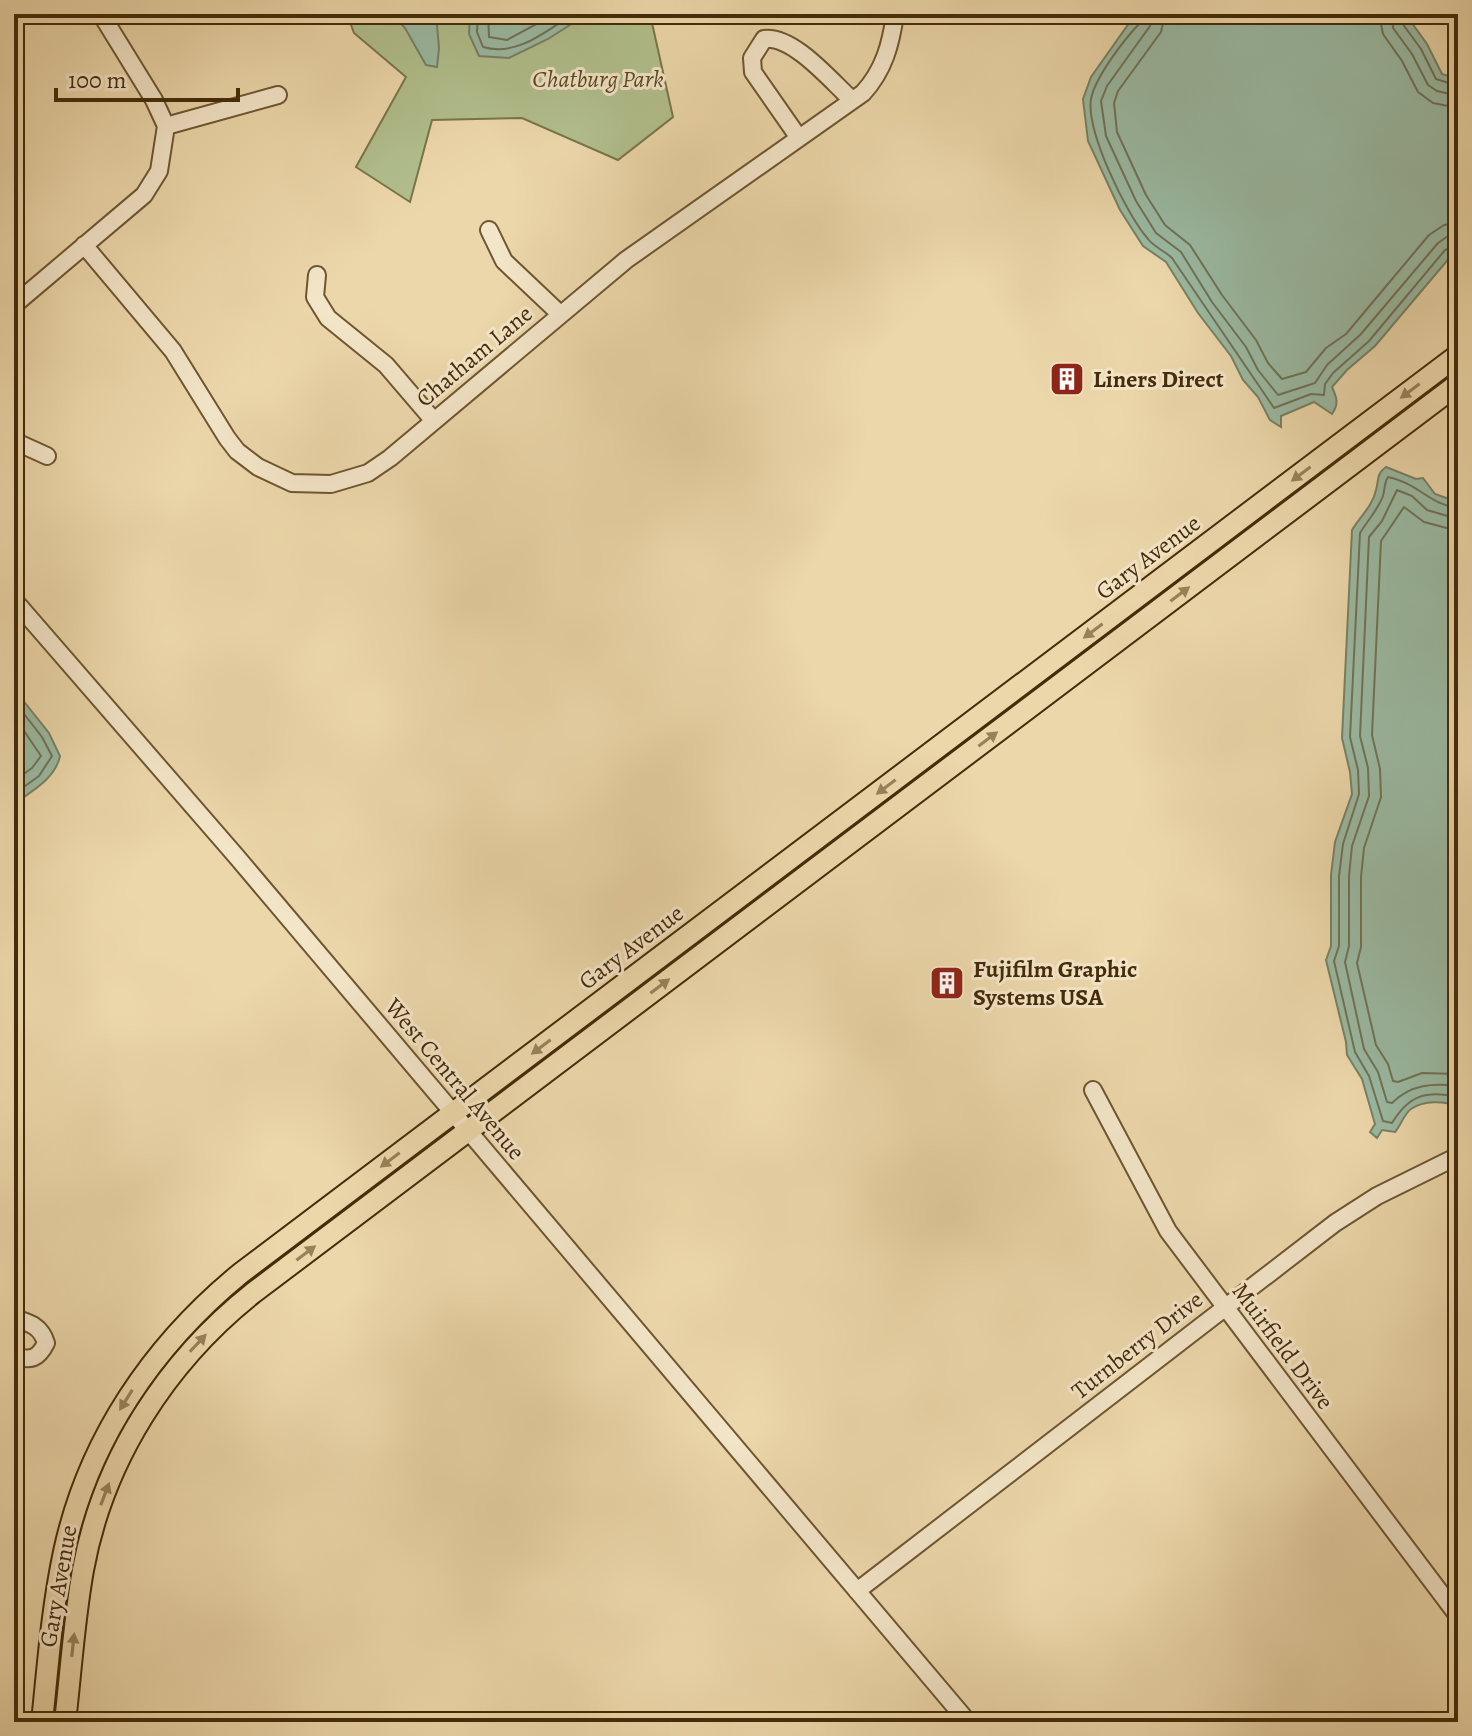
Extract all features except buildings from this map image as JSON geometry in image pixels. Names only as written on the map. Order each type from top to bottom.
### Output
[{"type":"main road","name":"Gary Avenue","points":[[42,1722],[56,1594],[70,1526],[100,1446],[133,1389],[172,1338],[224,1287],[1458,355]]},
{"type":"main road","name":"Gary Avenue","points":[[65,1722],[79,1594],[93,1531],[117,1462],[159,1392],[195,1347],[237,1306],[1458,384]]},
{"type":"street","points":[[14,305],[152,185],[159,171],[166,126],[154,100],[101,14]]},
{"type":"street","name":"Chatham Lane","points":[[84,245],[173,351],[237,451],[258,467],[292,483],[331,484],[353,479],[390,458],[560,314],[652,242],[863,93],[879,73],[887,55],[895,14]]},
{"type":"street","points":[[799,138],[753,72],[752,58],[764,39],[774,38],[790,44],[852,100]]},
{"type":"street","points":[[166,126],[278,95]]},
{"type":"street","points":[[489,230],[504,261],[560,314]]},
{"type":"street","points":[[317,275],[315,297],[328,318],[386,365],[434,421]]},
{"type":"street","points":[[14,441],[47,456]]},
{"type":"street","name":"West Central Avenue","points":[[14,600],[236,856],[968,1722]]},
{"type":"street","name":"Muirfield Drive","points":[[1093,1090],[1168,1231],[1458,1616]]},
{"type":"street","name":"Turnberry Drive","points":[[857,1591],[1335,1223],[1377,1196],[1458,1156]]},
{"type":"street","points":[[14,1318],[36,1325],[46,1343],[35,1358],[28,1360],[14,1356]]},
{"type":"green space","name":"Chatburg Park","points":[[347,14],[650,14],[673,117],[618,160],[522,118],[432,120],[410,202],[356,167],[406,77],[354,33]]},
{"type":"green space","points":[[1458,366],[1458,374],[1277,511],[1273,505]]},
{"type":"green space","points":[[1264,512],[1268,517],[1146,608],[1132,612]]},
{"type":"green space","points":[[964,738],[940,763],[892,801],[843,836],[812,852]]},
{"type":"green space","points":[[324,1222],[238,1294],[134,1416],[63,1657],[67,1577],[79,1525],[92,1486],[130,1410],[154,1375],[209,1311],[250,1275]]},
{"type":"water","points":[[392,14],[436,14],[437,67],[426,65],[405,28]]},
{"type":"water","points":[[470,14],[587,14],[548,39],[509,58],[479,56],[469,34]]},
{"type":"water","points":[[1139,14],[1410,14],[1409,19],[1427,44],[1442,74],[1458,79],[1458,251],[1375,346],[1332,387],[1336,407],[1332,414],[1314,402],[1281,416],[1281,427],[1270,420],[1258,397],[1243,380],[1231,356],[1198,313],[1166,262],[1143,246],[1120,210],[1088,141],[1083,99],[1091,77],[1132,19]]},
{"type":"water","points":[[1386,467],[1416,479],[1423,478],[1435,494],[1455,501],[1458,514],[1458,1106],[1434,1102],[1416,1106],[1406,1114],[1395,1132],[1382,1130],[1377,1138],[1370,1132],[1375,1124],[1362,1079],[1347,1055],[1326,960],[1331,946],[1331,875],[1335,842],[1352,794],[1342,738],[1352,530],[1372,501],[1379,475]]},
{"type":"water","points":[[14,689],[49,733],[60,756],[48,778],[14,804]]},
{"type":"place","name":"Liners Direct","points":[[1067,379]]},
{"type":"place","name":"Fujifilm Graphic Systems USA","points":[[947,983]]}]
